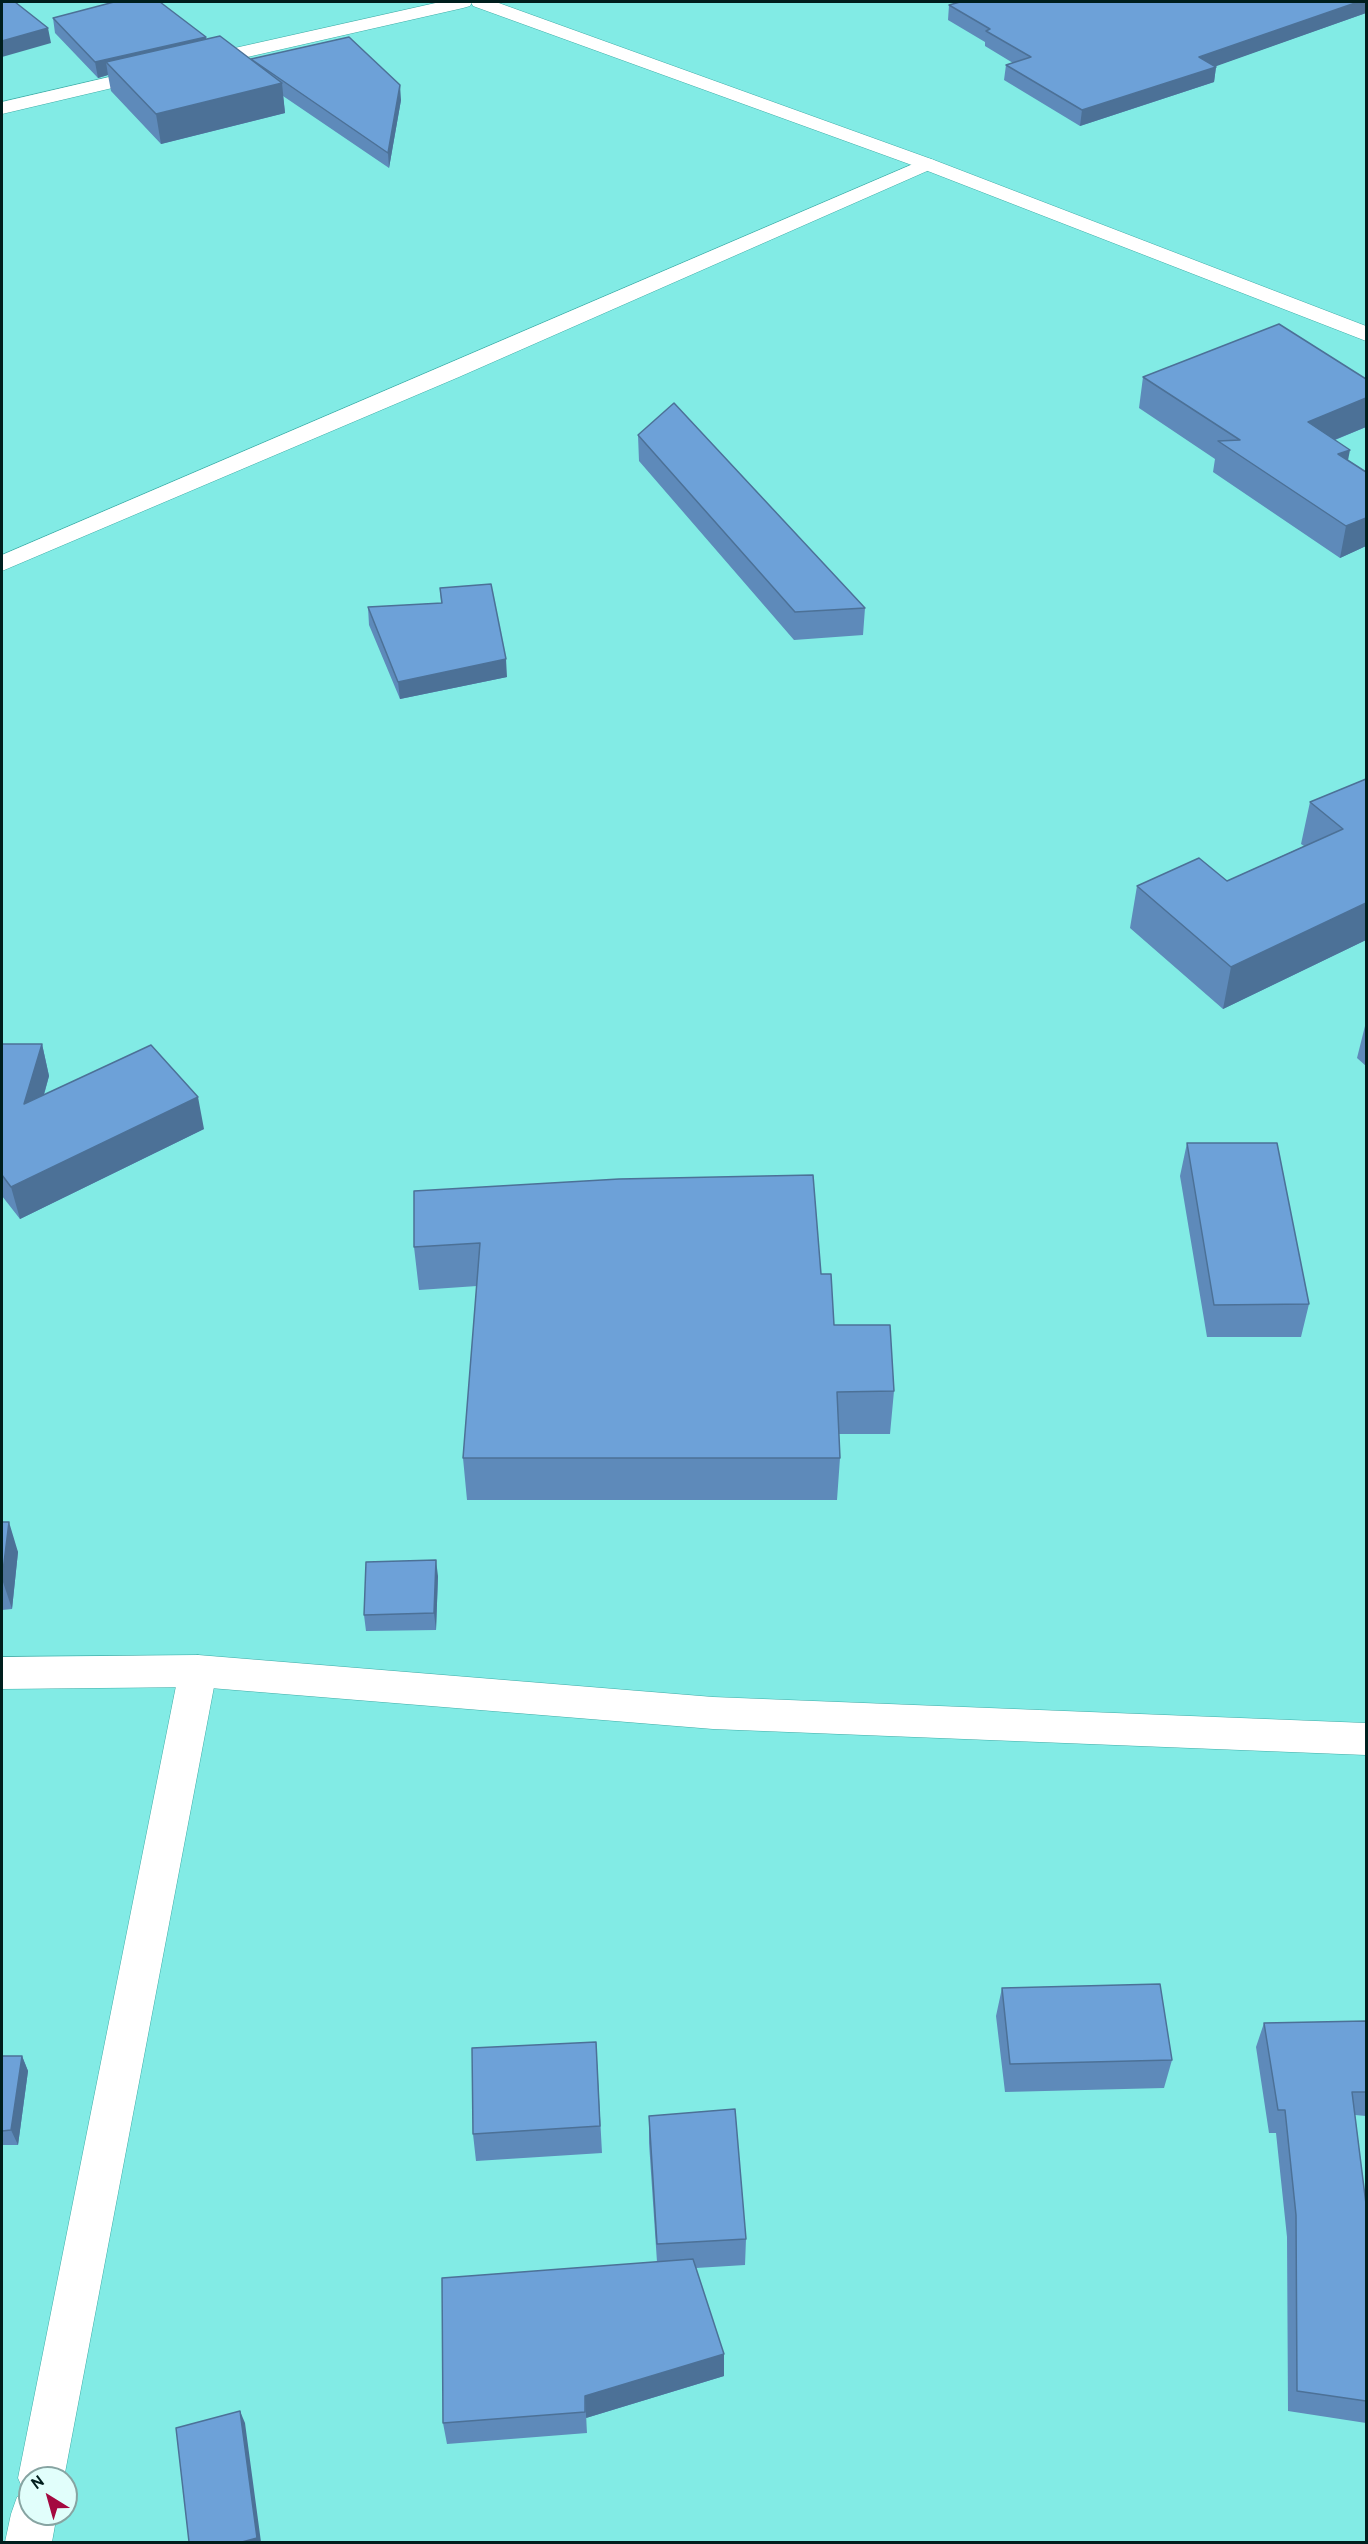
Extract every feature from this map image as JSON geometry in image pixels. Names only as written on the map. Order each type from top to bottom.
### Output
[{"type":"street","points":[[2,108],[463,2]]},
{"type":"street","points":[[480,2],[927,164],[1366,334]]},
{"type":"street","points":[[2,564],[462,368],[927,164]]},
{"type":"street","points":[[2,1673],[198,1671],[713,1713],[1366,1738]]},
{"type":"street","points":[[43,2466],[198,1671]]},
{"type":"street","points":[[28,2542],[31,2526]]},
{"type":"building","points":[[2,2],[15,2],[48,28],[2,41]]},
{"type":"building","points":[[114,2],[160,2],[206,37],[95,62],[53,18]]},
{"type":"building","points":[[960,2],[1358,2],[1199,57],[1216,67],[1082,110],[1006,65],[1031,57],[986,31],[990,29],[949,5]]},
{"type":"building","points":[[220,36],[282,83],[156,114],[106,62]]},
{"type":"building","points":[[349,37],[400,85],[388,153],[251,59]]},
{"type":"building","points":[[1279,324],[1366,379],[1366,398],[1308,422],[1350,450],[1338,454],[1366,472],[1366,518],[1346,526],[1218,441],[1240,440],[1143,377]]},
{"type":"building","points":[[674,403],[865,608],[795,612],[638,435]]},
{"type":"building","points":[[491,584],[506,659],[398,682],[368,607],[442,603],[440,588]]},
{"type":"building","points":[[1366,779],[1366,903],[1231,967],[1137,886],[1199,858],[1227,881],[1343,829],[1310,802]]},
{"type":"building","points":[[2,1044],[42,1044],[24,1104],[151,1045],[198,1097],[11,1187],[2,1175]]},
{"type":"building","points":[[1187,1143],[1277,1143],[1309,1304],[1214,1305]]},
{"type":"building","points":[[813,1175],[821,1274],[831,1274],[834,1325],[890,1325],[894,1391],[837,1392],[840,1458],[463,1458],[480,1243],[414,1247],[414,1191],[619,1179]]},
{"type":"building","points":[[2,1522],[9,1522],[2,1579]]},
{"type":"building","points":[[436,1560],[434,1613],[364,1615],[366,1562]]},
{"type":"building","points":[[1160,1984],[1172,2060],[1010,2064],[1002,1988]]},
{"type":"building","points":[[1366,2021],[1366,2092],[1352,2092],[1366,2204],[1366,2401],[1297,2391],[1296,2215],[1285,2110],[1278,2110],[1264,2023]]},
{"type":"building","points":[[596,2042],[600,2126],[473,2134],[472,2048]]},
{"type":"building","points":[[2,2056],[22,2056],[11,2130],[2,2131]]},
{"type":"building","points":[[735,2109],[746,2239],[657,2244],[649,2116]]},
{"type":"building","points":[[693,2259],[724,2354],[585,2396],[585,2412],[443,2423],[442,2278]]},
{"type":"building","points":[[240,2411],[257,2538],[242,2542],[189,2542],[176,2428]]}]
